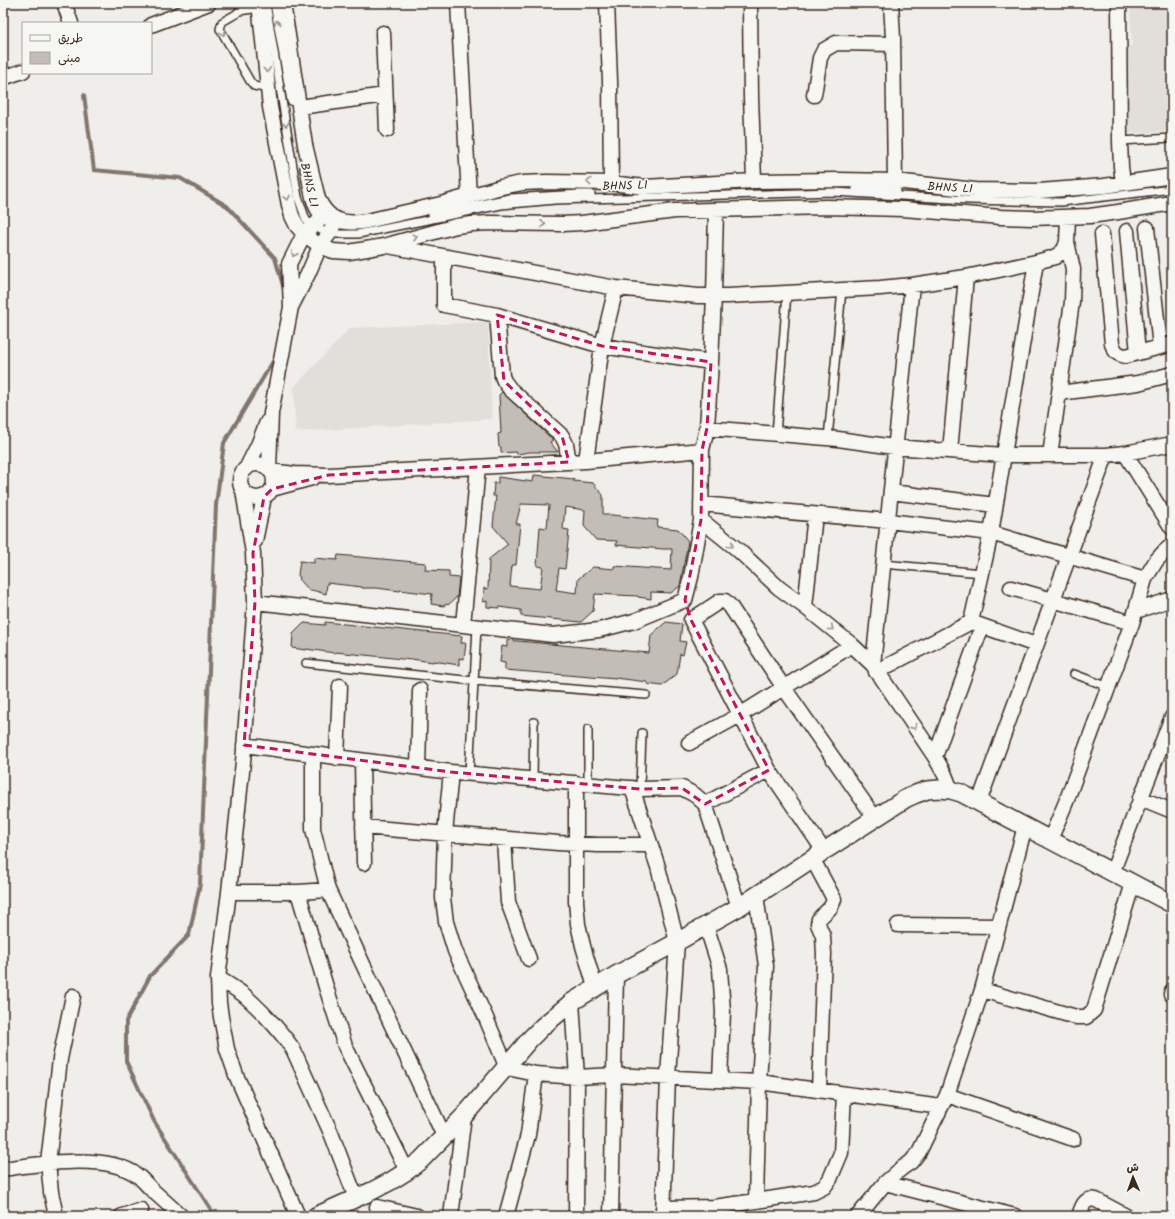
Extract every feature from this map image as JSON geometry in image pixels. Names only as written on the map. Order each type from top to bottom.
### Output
[{"type":"street","points":[[64,3],[71,22]]},
{"type":"street","points":[[152,25],[210,3]]},
{"type":"street","points":[[283,3],[305,145],[313,183],[322,207],[323,225],[320,246],[291,307]]},
{"type":"street","points":[[458,3],[469,196]]},
{"type":"street","points":[[607,3],[610,81],[611,183]]},
{"type":"street","points":[[750,3],[754,181]]},
{"type":"street","points":[[891,3],[895,182]]},
{"type":"street","points":[[1119,3],[1120,141],[1123,182]]},
{"type":"street","points":[[262,5],[270,107],[289,206],[297,226],[358,222],[441,204],[501,187],[522,183],[611,183],[644,187],[754,181],[838,180],[895,182],[1007,191],[1072,189],[1172,176]]},
{"type":"street","points":[[383,33],[387,130]]},
{"type":"street","points":[[814,95],[820,58],[824,50],[836,43],[893,44]]},
{"type":"street","points":[[3,78],[22,71]]},
{"type":"street","points":[[300,107],[385,95]]},
{"type":"street","points":[[320,246],[333,250],[349,252],[384,246],[456,226],[489,223],[562,224],[676,211],[835,207],[923,210],[1001,217],[1031,218],[1068,217],[1118,212],[1172,203]]},
{"type":"street","points":[[716,210],[711,362],[707,428],[702,450],[701,520],[691,578],[685,600],[691,620],[740,715],[769,770],[818,855],[834,899],[830,910],[818,919],[818,924],[823,936],[824,954],[819,1090]]},
{"type":"street","points":[[1050,455],[1072,302],[1072,269],[1067,242],[1068,217]]},
{"type":"street","points":[[320,246],[323,225]]},
{"type":"street","points":[[253,553],[268,493],[274,483],[270,470],[271,413],[291,307],[289,264],[323,225]]},
{"type":"street","points":[[1102,234],[1112,344],[1115,351],[1120,355],[1126,356],[1166,345],[1147,228]]},
{"type":"street","points":[[1127,231],[1138,353]]},
{"type":"street","points":[[384,246],[616,288],[698,296],[714,296],[880,288],[966,277],[1055,257],[1064,250],[1067,242]]},
{"type":"street","points":[[444,257],[444,305],[497,315],[602,346],[711,362]]},
{"type":"street","points":[[935,757],[976,624],[982,573],[991,533],[1036,262]]},
{"type":"street","points":[[950,451],[966,277]]},
{"type":"street","points":[[874,668],[894,448],[912,285]]},
{"type":"street","points":[[586,461],[602,346],[616,288]]},
{"type":"street","points":[[497,315],[502,376],[504,382],[562,436],[566,444],[569,462]]},
{"type":"street","points":[[1059,393],[1138,383],[1172,374]]},
{"type":"street","points":[[271,413],[258,445],[240,479],[253,553],[255,602],[244,745],[229,892],[218,978],[221,1017],[227,1049],[239,1081],[298,1216]]},
{"type":"street","points":[[707,428],[828,438],[894,448],[1003,455],[1106,454],[1172,444]]},
{"type":"street","points":[[246,469],[257,465],[263,466],[270,470],[296,474],[329,475],[586,461],[702,450]]},
{"type":"street","points":[[1125,452],[1172,528]]},
{"type":"street","points":[[979,802],[1106,454]]},
{"type":"street","points":[[470,626],[478,467]]},
{"type":"street","points":[[243,490],[246,495],[258,498],[310,478],[329,475]]},
{"type":"street","points":[[891,492],[995,504]]},
{"type":"street","points":[[701,504],[888,521],[991,533],[1145,579]]},
{"type":"street","points":[[805,607],[815,515]]},
{"type":"street","points":[[701,520],[737,549],[779,588],[852,645],[874,668],[935,757],[951,790]]},
{"type":"street","points":[[1050,840],[1066,802],[1109,687],[1134,617],[1145,579],[1156,562],[1172,545]]},
{"type":"street","points":[[1011,588],[1052,600],[1134,617],[1172,599]]},
{"type":"street","points":[[255,602],[553,635],[599,630],[634,621],[685,600]]},
{"type":"street","points":[[691,620],[720,601],[725,601],[730,606],[784,688],[875,818]]},
{"type":"street","points":[[874,668],[976,624],[1036,645]]},
{"type":"street","points":[[689,743],[740,715],[852,645]]},
{"type":"street","points":[[337,758],[340,686]]},
{"type":"street","points":[[418,768],[420,690]]},
{"type":"street","points":[[1112,872],[1172,717]]},
{"type":"street","points":[[244,745],[469,774],[636,788],[682,788],[695,795],[705,804],[739,906]]},
{"type":"street","points":[[313,755],[313,829],[328,890],[444,1136]]},
{"type":"street","points":[[362,761],[364,863]]},
{"type":"street","points":[[705,804],[769,770]]},
{"type":"street","points":[[451,772],[445,833],[443,898],[446,922],[455,951],[507,1068]]},
{"type":"street","points":[[582,784],[575,844],[576,902],[578,924],[595,987]]},
{"type":"street","points":[[636,788],[650,845],[658,867],[676,942],[668,1077],[663,1212],[714,1207],[814,1192],[824,1187],[830,1179],[841,1153],[844,1094]]},
{"type":"street","points":[[316,1216],[379,1188],[407,1171],[429,1152],[464,1116],[507,1068],[530,1039],[572,1002],[595,987],[739,906],[875,818],[916,794],[927,790],[939,789],[961,793],[1172,904]]},
{"type":"street","points":[[1140,798],[1172,811]]},
{"type":"street","points":[[858,1216],[885,1183],[911,1162],[919,1152],[947,1095],[982,990],[1025,826]]},
{"type":"street","points":[[363,827],[575,844],[650,845]]},
{"type":"street","points":[[504,839],[508,902],[529,959]]},
{"type":"street","points":[[982,990],[1076,1017],[1086,1017],[1094,1010],[1133,883]]},
{"type":"street","points":[[229,892],[298,892],[328,890]]},
{"type":"street","points":[[298,892],[345,1046],[407,1171]]},
{"type":"street","points":[[756,895],[766,966],[759,1082],[756,1201]]},
{"type":"street","points":[[706,925],[720,969],[723,1012],[720,1080]]},
{"type":"street","points":[[898,926],[998,926]]},
{"type":"street","points":[[611,1216],[616,975]]},
{"type":"street","points":[[218,978],[243,995],[272,1022],[293,1049],[331,1133],[356,1198]]},
{"type":"street","points":[[56,1216],[51,1192],[48,1163],[60,1059],[73,996]]},
{"type":"street","points":[[572,1002],[577,1077],[576,1216]]},
{"type":"street","points":[[507,1068],[536,1074],[577,1077],[614,1075],[759,1082],[941,1108]]},
{"type":"street","points":[[506,1216],[528,1135],[536,1074]]},
{"type":"street","points":[[947,1095],[1073,1139]]},
{"type":"street","points":[[451,1216],[464,1116]]},
{"type":"street","points":[[3,1169],[48,1163],[92,1162],[122,1167],[138,1176],[181,1216]]},
{"type":"street","points":[[885,1183],[1012,1216]]},
{"type":"street","points":[[379,1188],[377,1212],[417,1216]]},
{"type":"street","points":[[1079,1216],[1082,1205],[1092,1199],[1126,1216]]},
{"type":"street","points":[[122,1216],[141,1210]]},
{"type":"lane","name":"BHNS L1","points":[[274,3],[309,197],[315,214],[323,225],[345,230],[358,230],[510,198],[580,194],[608,195],[837,188],[876,189],[964,197],[1075,198],[1172,183]]},
{"type":"lane","name":"BHNS L1","points":[[262,5],[298,197],[306,220],[358,234],[501,205],[568,199],[834,192],[968,200],[1061,202],[1172,189]]},
{"type":"lane","points":[[262,5],[239,11],[222,22],[220,29],[254,86],[269,89]]},
{"type":"lane","points":[[1120,141],[1172,138]]},
{"type":"lane","points":[[828,438],[842,290]]},
{"type":"lane","points":[[776,434],[787,293]]},
{"type":"lane","points":[[883,564],[982,573]]},
{"type":"lane","points":[[469,774],[474,681],[470,626]]},
{"type":"lane","points":[[306,663],[474,681],[646,694]]},
{"type":"lane","points":[[1074,674],[1109,687]]},
{"type":"lane","points":[[533,779],[534,722]]},
{"type":"lane","points":[[582,784],[588,729]]},
{"type":"lane","points":[[636,788],[642,733]]},
{"type":"highlighted area","points":[[497,315],[602,346],[711,362],[707,428],[702,450],[701,520],[685,600],[691,620],[769,770],[705,804],[682,788],[640,789],[451,772],[244,745],[255,602],[253,553],[264,497],[272,489],[329,475],[569,462],[562,436],[504,381]]},
{"type":"shaded area","points":[[1130,3],[1172,3],[1172,132],[1116,134],[1113,47],[1132,46]]},
{"type":"shaded area","points":[[488,322],[492,419],[295,432],[294,387],[350,328]]},
{"type":"building","points":[[502,392],[553,440],[550,442],[558,452],[530,452],[517,454],[516,452],[501,453],[498,434],[501,433],[499,395]]},
{"type":"building","points":[[534,475],[574,479],[573,481],[593,483],[603,495],[603,514],[658,520],[657,527],[678,529],[688,541],[680,586],[671,593],[651,592],[651,599],[638,596],[595,594],[593,611],[581,622],[521,616],[521,610],[487,607],[487,601],[483,602],[484,588],[488,589],[489,559],[508,544],[493,526],[496,496],[493,496],[494,483],[498,483],[498,477],[533,482]],"holes":[[[521,504],[549,505],[547,528],[540,527],[537,566],[543,567],[540,589],[510,586],[512,565],[516,565],[520,524],[516,524]],[[565,507],[585,510],[584,526],[596,540],[617,541],[616,545],[672,549],[671,570],[614,566],[614,569],[593,567],[578,579],[577,593],[556,590],[559,568],[565,569],[569,530],[563,529]]]},
{"type":"building","points":[[338,555],[426,563],[425,570],[449,571],[449,577],[459,578],[457,597],[448,605],[443,606],[431,604],[432,594],[400,590],[362,588],[327,583],[326,594],[312,590],[310,591],[299,579],[300,578],[298,575],[300,561],[314,563],[314,558],[337,560]]},
{"type":"building","points":[[325,622],[462,636],[461,643],[466,643],[464,659],[459,658],[459,665],[433,661],[292,648],[293,634],[304,623],[325,625]]},
{"type":"building","points":[[666,622],[682,624],[680,641],[686,642],[683,655],[680,654],[677,674],[662,686],[647,684],[647,682],[616,678],[505,670],[505,663],[500,662],[502,646],[507,647],[507,640],[649,653],[651,635]]},
{"type":"waterway","points":[[84,95],[94,170],[180,178],[227,206],[275,258],[284,289]]},
{"type":"waterway","points":[[215,1216],[154,1121],[126,1061],[126,1021],[150,976],[189,935],[200,884],[216,505],[224,443],[275,358]]}]
